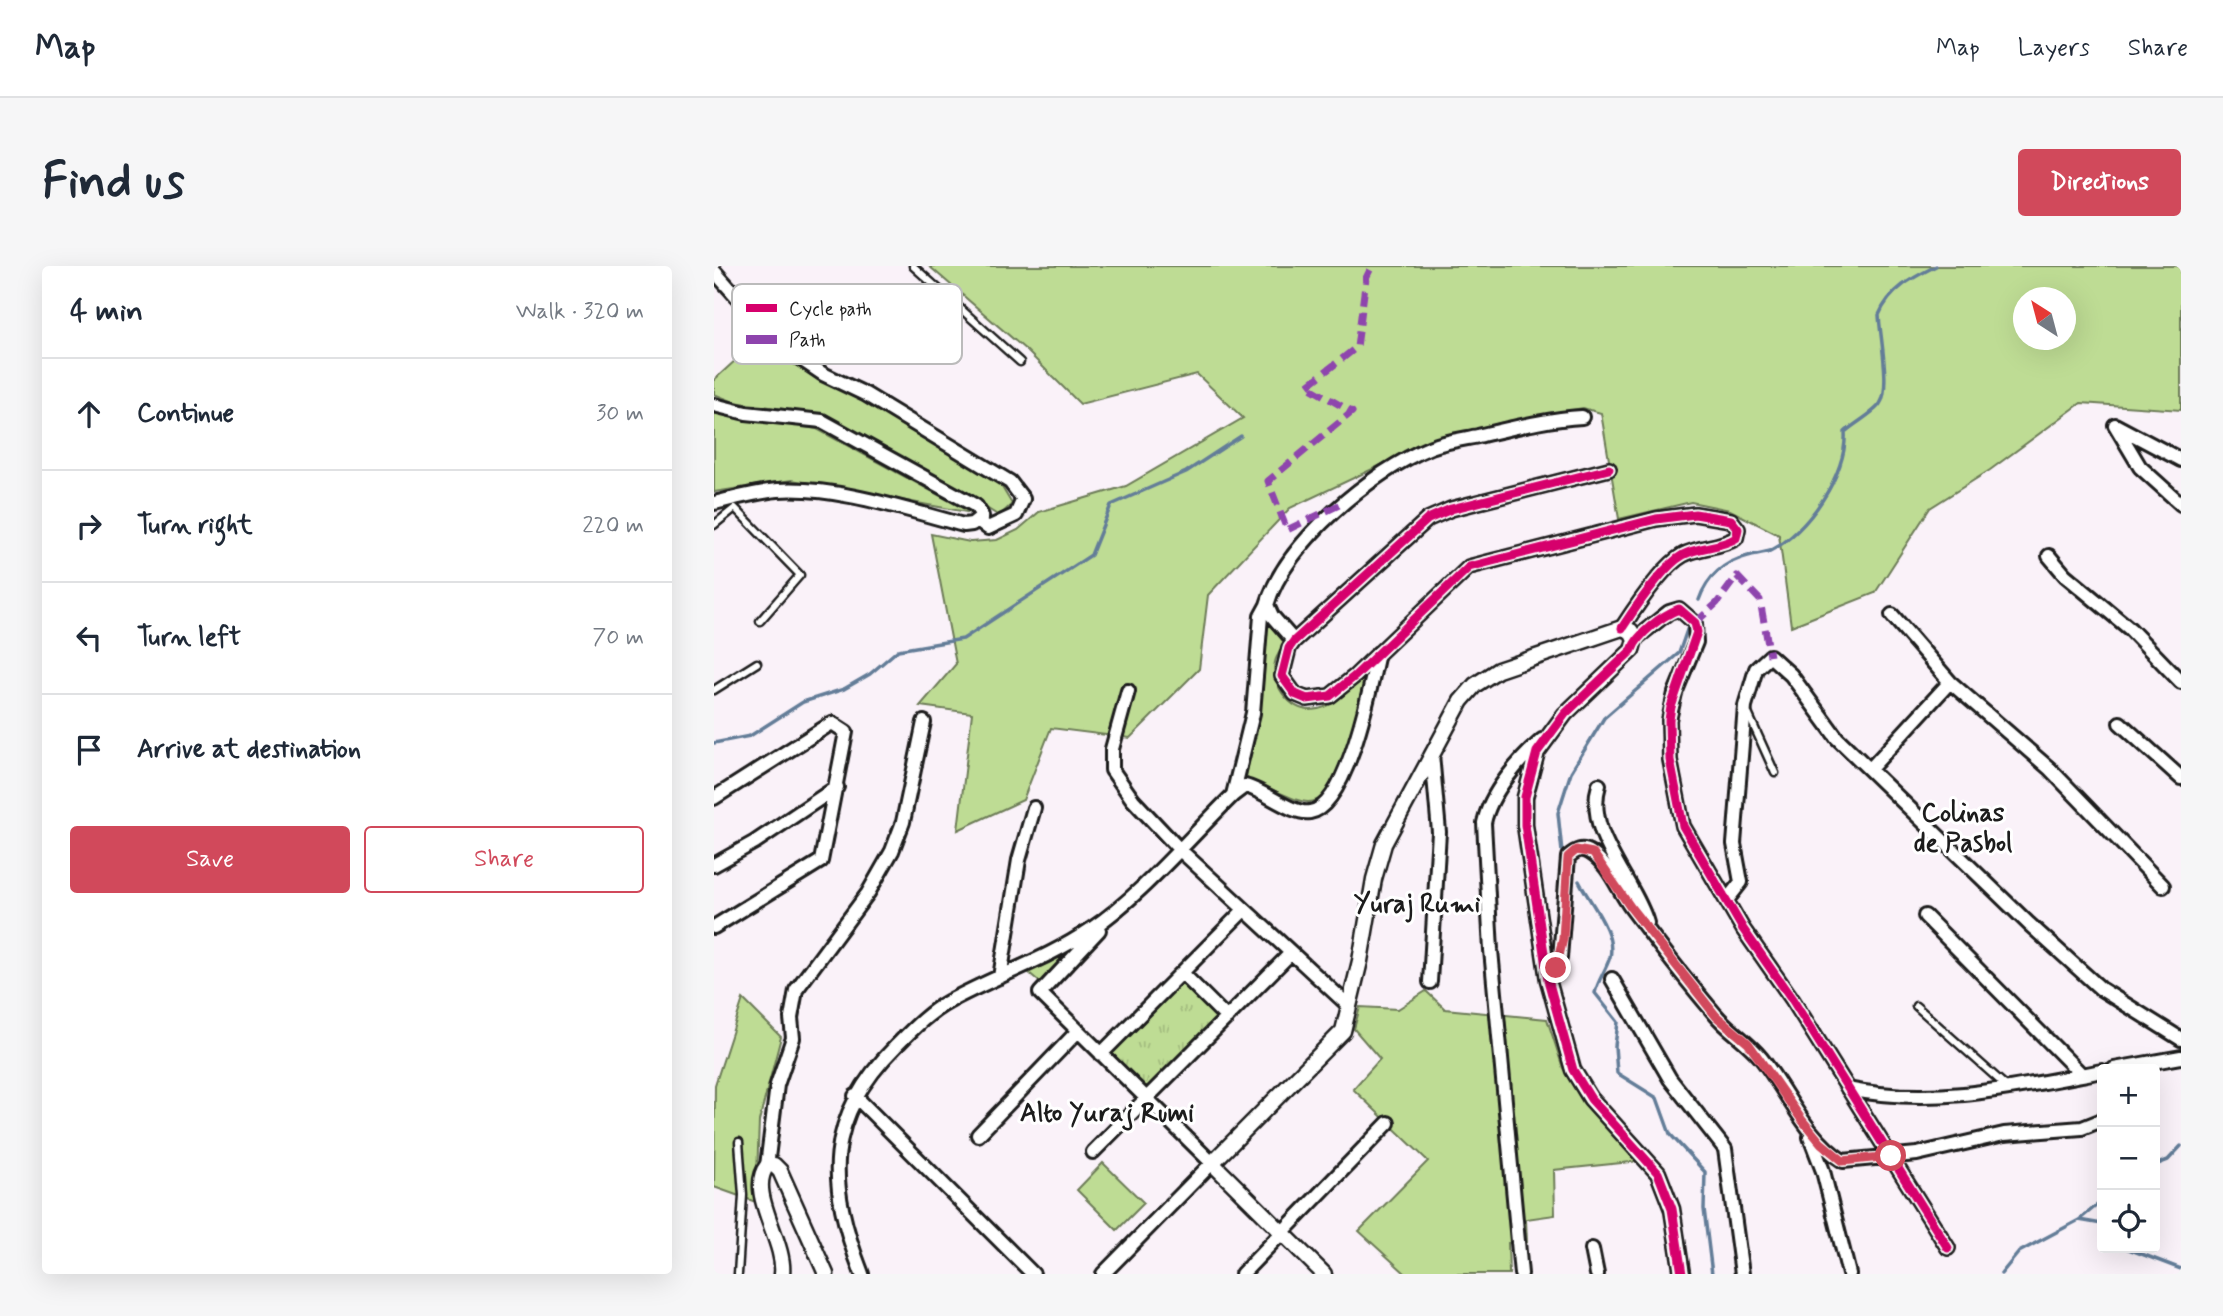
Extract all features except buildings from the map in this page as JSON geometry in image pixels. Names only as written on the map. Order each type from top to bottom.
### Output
[{"type":"street","points":[[714,271],[732,291]]},
{"type":"street","points":[[808,364],[865,394],[1010,482],[1023,499],[1016,515],[988,528],[979,521]]},
{"type":"street","points":[[714,405],[747,413],[822,421],[976,506],[982,516],[979,521],[964,525],[834,493],[804,490],[778,490],[714,503]]},
{"type":"street","points":[[1233,795],[1253,713],[1261,616],[1274,582],[1304,543],[1339,505],[1376,479],[1432,447],[1554,419],[1583,416]]},
{"type":"street","points":[[2181,460],[2115,425],[2140,467],[2181,504]]},
{"type":"street","points":[[1103,1274],[1343,1031],[1360,961],[1374,879],[1384,844],[1461,701],[1489,675],[1622,628],[1667,568],[1681,556],[1701,547],[1726,544],[1736,538],[1738,529],[1731,520],[1695,514],[1656,519],[1469,567],[1330,696],[1307,699],[1295,694],[1282,676],[1294,641],[1428,519],[1451,509],[1609,469]]},
{"type":"street","points":[[2049,556],[2065,575],[2130,629],[2181,682]]},
{"type":"street","points":[[1267,605],[1272,616],[1294,641]]},
{"type":"street","points":[[1682,1274],[1665,1186],[1651,1163],[1582,1086],[1560,1032],[1548,980],[1525,825],[1528,776],[1537,752],[1547,736],[1565,714],[1632,650],[1635,639],[1669,612],[1679,608],[1695,623],[1696,642],[1671,707],[1670,760],[1683,826],[1706,869],[1849,1089],[1948,1248]]},
{"type":"street","points":[[1892,615],[1950,682],[2050,769],[2163,887]]},
{"type":"street","points":[[1622,628],[1631,631],[1635,639]]},
{"type":"street","points":[[1324,1274],[1040,993],[1124,904],[1245,786],[1298,810],[1310,812],[1324,805],[1338,785],[1365,713],[1378,653]]},
{"type":"street","points":[[1727,900],[1741,882],[1734,844],[1745,706],[1756,669],[1770,656],[1791,675],[1838,738],[2029,924],[2101,989],[2181,1039]]},
{"type":"street","points":[[1871,768],[1950,682]]},
{"type":"street","points":[[1128,691],[1112,749],[1112,770],[1133,800],[1179,849],[1348,1005]]},
{"type":"street","points":[[782,1274],[780,1251],[760,1192],[777,1086],[793,1038],[792,1018],[796,990],[868,893],[892,851],[903,822],[924,722]]},
{"type":"street","points":[[714,798],[832,723],[846,732],[838,787],[821,861],[714,927]]},
{"type":"street","points":[[2120,723],[2181,778]]},
{"type":"street","points":[[1521,1274],[1492,950],[1484,823],[1490,806],[1509,777],[1526,754],[1547,736]]},
{"type":"street","points":[[1430,982],[1439,832],[1432,754]]},
{"type":"street","points":[[1599,785],[1594,799],[1596,814],[1614,859],[1641,904],[1649,930]]},
{"type":"street","points":[[714,865],[755,842],[838,787]]},
{"type":"street","points":[[1000,977],[1019,860],[1034,807]]},
{"type":"street","points":[[1548,980],[1560,958],[1568,857],[1576,850],[1593,853],[1716,1016],[1748,1043],[1802,1120],[1821,1143],[1843,1161],[1917,1154],[2004,1134],[2082,1128],[2097,1122]]},
{"type":"street","points":[[862,1274],[838,1195],[836,1166],[855,1096],[870,1073],[923,1019],[947,1002],[1066,945],[1124,904]]},
{"type":"street","points":[[1101,1054],[1244,910]]},
{"type":"street","points":[[1925,916],[2082,1075]]},
{"type":"street","points":[[1093,1152],[1291,953]]},
{"type":"street","points":[[1182,973],[1227,1017]]},
{"type":"street","points":[[1612,979],[1670,1079],[1725,1149],[1742,1274]]},
{"type":"street","points":[[978,1135],[1078,1031]]},
{"type":"street","points":[[2141,1064],[2181,1057]]},
{"type":"street","points":[[1849,1089],[1926,1097],[2011,1090],[2097,1072]]},
{"type":"street","points":[[855,1096],[1033,1274]]},
{"type":"street","points":[[1802,1120],[1823,1171],[1849,1274]]},
{"type":"street","points":[[1242,1274],[1388,1123]]},
{"type":"street","points":[[766,1166],[774,1166],[780,1171],[826,1274]]},
{"type":"street","points":[[1592,1249],[1597,1274]]},
{"type":"lane","points":[[913,266],[933,284]]},
{"type":"lane","points":[[962,310],[1020,362]]},
{"type":"lane","points":[[715,523],[735,508],[800,576],[760,621]]},
{"type":"lane","points":[[714,690],[757,663]]},
{"type":"lane","points":[[1745,706],[1775,773]]},
{"type":"lane","points":[[1916,1006],[2011,1090]]},
{"type":"lane","points":[[738,1274],[743,1195],[739,1142]]},
{"type":"green space","points":[[929,266],[2181,266],[2181,410],[2081,403],[1990,470],[1930,508],[1875,593],[1791,626],[1779,535],[1730,510],[1691,502],[1619,519],[1601,413],[1583,408],[1503,422],[1421,446],[1290,508],[1208,595],[1199,669],[1130,738],[1051,728],[1023,800],[958,830],[972,713],[920,706],[956,664],[931,534],[970,542],[997,540],[1018,530],[1039,512],[1126,486],[1243,418],[1197,374],[1080,404],[1027,351],[962,295],[962,284],[950,284]]},
{"type":"green space","points":[[732,364],[799,364],[871,403],[1000,484],[1012,504],[999,516],[954,487],[836,421],[798,411],[734,402],[714,394],[714,380]]},
{"type":"green space","points":[[714,413],[817,429],[972,513],[792,480],[714,492]]},
{"type":"green space","points":[[1267,621],[1285,643],[1274,670],[1278,686],[1289,700],[1303,709],[1328,706],[1343,696],[1369,670],[1344,761],[1326,792],[1312,802],[1293,799],[1246,777],[1259,711]]},
{"type":"green space","points":[[1080,943],[1042,984],[1028,972]]},
{"type":"green space","points":[[1184,981],[1220,1017],[1147,1091],[1110,1055]]},
{"type":"green space","points":[[1426,991],[1445,1009],[1547,1019],[1563,1068],[1583,1103],[1641,1161],[1554,1170],[1555,1215],[1526,1219],[1527,1242],[1508,1243],[1509,1274],[1406,1274],[1359,1231],[1428,1161],[1353,1089],[1380,1059],[1354,1029],[1360,1007],[1398,1009]]},
{"type":"green space","points":[[743,999],[781,1037],[759,1121],[756,1202],[714,1187],[715,1085]]},
{"type":"green space","points":[[1103,1163],[1144,1203],[1117,1230],[1077,1190]]},
{"type":"waterway","points":[[1699,600],[1707,584],[1724,566],[1770,551],[1798,531],[1811,516],[1840,465],[1845,432],[1877,407],[1883,397],[1885,375],[1879,315],[1896,291],[1936,266]]},
{"type":"waterway","points":[[714,743],[750,736],[803,702],[844,689],[870,674],[898,650],[963,639],[1091,555],[1111,505],[1186,472],[1241,436]]},
{"type":"waterway","points":[[1562,852],[1558,813],[1571,772],[1604,718],[1679,653],[1688,627]]},
{"type":"waterway","points":[[1579,881],[1606,928],[1611,947],[1610,957],[1595,993],[1618,1022],[1615,1046],[1617,1073],[1657,1098],[1670,1134],[1705,1172],[1704,1209],[1712,1274]]},
{"type":"waterway","points":[[2160,1163],[2168,1160],[2181,1146]]},
{"type":"waterway","points":[[2001,1274],[2019,1252],[2079,1220],[2097,1205]]},
{"type":"waterway","points":[[2079,1220],[2097,1223]]},
{"type":"waterway","points":[[2139,1253],[2181,1269]]},
{"type":"marked path","points":[[1339,505],[1287,530],[1268,481],[1352,412],[1307,386],[1357,347],[1366,278],[1372,266]]},
{"type":"marked path","points":[[1695,623],[1717,603],[1737,576],[1760,600],[1770,656]]},
{"type":"cycle path","points":[[1609,469],[1451,509],[1428,519],[1294,641],[1289,648],[1282,676],[1295,694],[1307,699],[1330,696],[1355,676],[1469,567],[1656,519],[1695,514],[1731,520],[1738,529],[1736,538],[1690,552],[1675,560],[1650,588],[1622,628]]},
{"type":"cycle path","points":[[1682,1274],[1672,1209],[1658,1173],[1591,1099],[1573,1070],[1548,980],[1525,825],[1525,797],[1537,752],[1565,714],[1632,650],[1645,632],[1658,620],[1679,609],[1695,623],[1697,632],[1669,720],[1670,760],[1683,826],[1743,929],[1792,999],[1948,1248]]},
{"type":"district","name":"Colinas de Pasbol","points":[[1963,827]]},
{"type":"district","name":"Yuraj Rumi","points":[[1417,903]]},
{"type":"district","name":"Alto Yuraj Rumi","points":[[1107,1112]]},
{"type":"route","points":[[1556,968],[1563,939],[1568,857],[1576,850],[1584,849],[1593,853],[1631,908],[1716,1016],[1748,1043],[1763,1061],[1802,1120],[1834,1156],[1843,1161],[1891,1156]]}]
